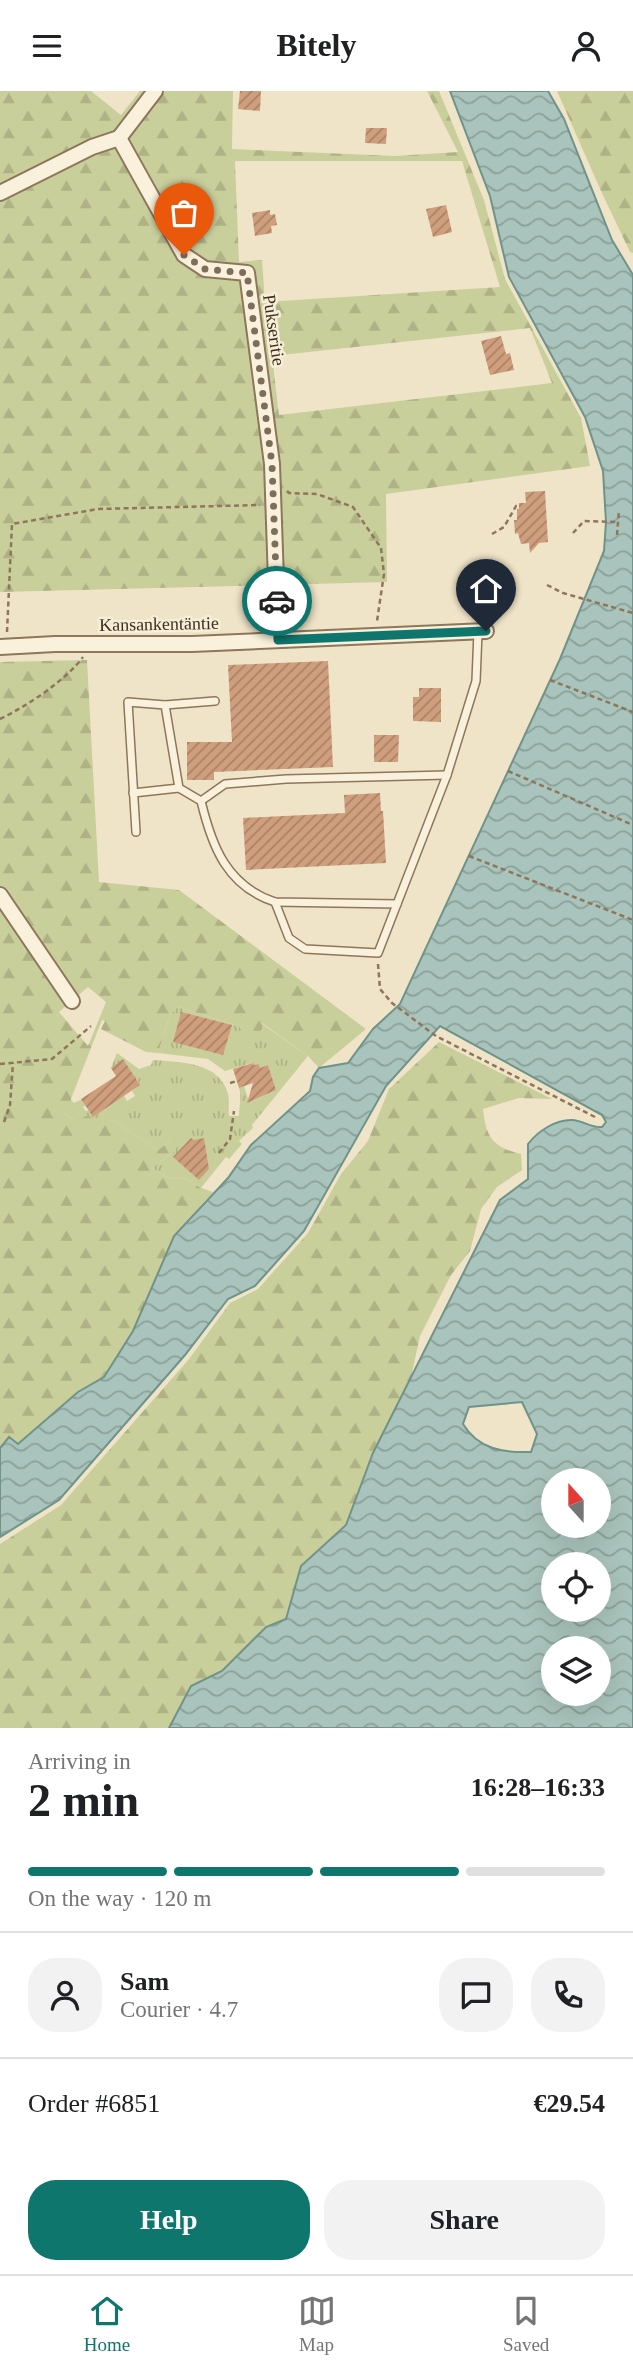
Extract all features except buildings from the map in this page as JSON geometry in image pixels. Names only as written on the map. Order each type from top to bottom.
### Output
[{"type":"street","points":[[0,193],[92,147],[119,138],[155,91]]},
{"type":"street","name":"Pukseritie","points":[[119,138],[184,255],[205,269],[247,273],[273,478],[278,640]]},
{"type":"street","name":"Kansankentäntie","points":[[3,647],[192,644],[482,631]]},
{"type":"street","points":[[0,895],[72,1001]]},
{"type":"lane","points":[[275,902],[289,938],[304,949],[378,953],[447,775],[475,681],[482,631]]},
{"type":"lane","points":[[136,832],[128,702],[165,705],[215,701]]},
{"type":"lane","points":[[165,705],[179,788]]},
{"type":"lane","points":[[201,801],[225,785],[286,779],[447,775]]},
{"type":"lane","points":[[133,793],[179,788],[201,801],[209,836],[224,864],[258,897],[275,902],[397,904]]},
{"type":"path","points":[[273,478],[289,493],[317,494],[352,507],[382,548],[384,575],[375,635]]},
{"type":"path","points":[[3,647],[12,524],[98,509],[274,504]]},
{"type":"path","points":[[492,534],[504,527],[516,506],[519,506]]},
{"type":"path","points":[[617,535],[619,510]]},
{"type":"path","points":[[573,533],[584,521],[618,522]]},
{"type":"path","points":[[547,585],[563,593],[633,613]]},
{"type":"path","points":[[0,719],[16,712],[73,670],[94,644]]},
{"type":"path","points":[[550,680],[633,712]]},
{"type":"path","points":[[508,771],[633,825]]},
{"type":"path","points":[[469,856],[633,920]]},
{"type":"path","points":[[378,953],[380,989],[391,1003],[436,1036],[595,1117]]},
{"type":"path","points":[[0,1064],[52,1059],[91,1026]]},
{"type":"path","points":[[4,1122],[10,1105],[13,1063]]},
{"type":"path","points":[[230,1083],[237,1081]]},
{"type":"path","points":[[219,1153],[230,1139],[234,1111]]},
{"type":"green space","points":[[0,91],[91,91],[121,115],[140,91],[233,91],[232,149],[395,156],[458,152],[427,91],[439,91],[484,200],[505,279],[581,418],[590,466],[386,494],[387,582],[0,592]],"holes":[[[235,161],[462,161],[500,287],[265,302],[262,260],[239,262]],[[530,328],[552,383],[279,415],[272,356]]]},
{"type":"green space","points":[[557,91],[633,91],[633,253],[630,252],[601,191]]},
{"type":"green space","points":[[87,660],[99,882],[179,890],[366,1029],[319,1068],[308,1056],[262,1023],[258,1034],[247,1036],[238,1026],[178,1007],[170,1014],[158,1053],[146,1052],[101,1029],[105,1021],[102,1020],[65,1114],[76,1121],[86,1116],[114,1121],[158,1150],[170,1141],[179,1139],[176,1150],[152,1168],[170,1179],[185,1178],[213,1192],[174,1236],[133,1331],[104,1377],[78,1392],[18,1444],[0,1448],[0,662]],"holes":[[[88,987],[106,1002],[88,1046],[59,1012]]]},
{"type":"green space","points":[[178,1007],[238,1026],[261,1023],[308,1056],[252,1125],[253,1128],[239,1141],[242,1144],[229,1159],[226,1157],[201,1188],[185,1178],[170,1179],[152,1168],[176,1150],[170,1141],[158,1150],[114,1121],[76,1121],[65,1114],[70,1099],[74,1103],[82,1099],[86,1105],[83,1107],[94,1116],[124,1096],[127,1101],[135,1096],[132,1091],[140,1085],[123,1060],[111,1068],[117,1053],[139,1069],[151,1065],[153,1060],[186,1063],[217,1075],[224,1083],[229,1097],[229,1116],[239,1116],[239,1088],[244,1086],[249,1102],[276,1090],[268,1065],[260,1068],[259,1064],[252,1063],[225,1071],[208,1059],[158,1053],[170,1014]]},
{"type":"green space","points":[[439,1042],[552,1099],[519,1098],[483,1109],[489,1134],[497,1144],[521,1154],[522,1170],[497,1187],[481,1209],[470,1251],[451,1275],[420,1336],[410,1382],[373,1453],[346,1525],[302,1566],[286,1619],[265,1627],[222,1671],[191,1686],[169,1728],[0,1728],[0,1544],[61,1505],[189,1359],[230,1303],[258,1289],[308,1233],[341,1174],[368,1141],[389,1089]]},
{"type":"water","points":[[450,91],[548,91],[564,119],[612,240],[633,275],[633,1728],[169,1728],[191,1686],[222,1671],[266,1627],[286,1619],[301,1566],[346,1525],[373,1453],[500,1200],[528,1179],[528,1144],[542,1130],[560,1121],[573,1120],[598,1127],[602,1127],[606,1122],[602,1115],[440,1026],[386,1086],[304,1231],[255,1286],[228,1299],[185,1355],[59,1500],[0,1537],[0,1448],[9,1437],[18,1444],[78,1392],[104,1377],[133,1331],[174,1236],[228,1178],[251,1145],[310,1091],[313,1077],[319,1068],[348,1063],[373,1029],[400,1004],[560,659],[604,551],[606,522],[603,471],[585,417],[509,277],[490,196]],"holes":[[[522,1402],[537,1434],[531,1452],[492,1448],[476,1439],[463,1424],[469,1407]]]},
{"type":"way so far","points":[[184,255],[205,269],[247,273],[272,464],[277,601]]},
{"type":"route","points":[[277,601],[278,640],[486,631]]}]
